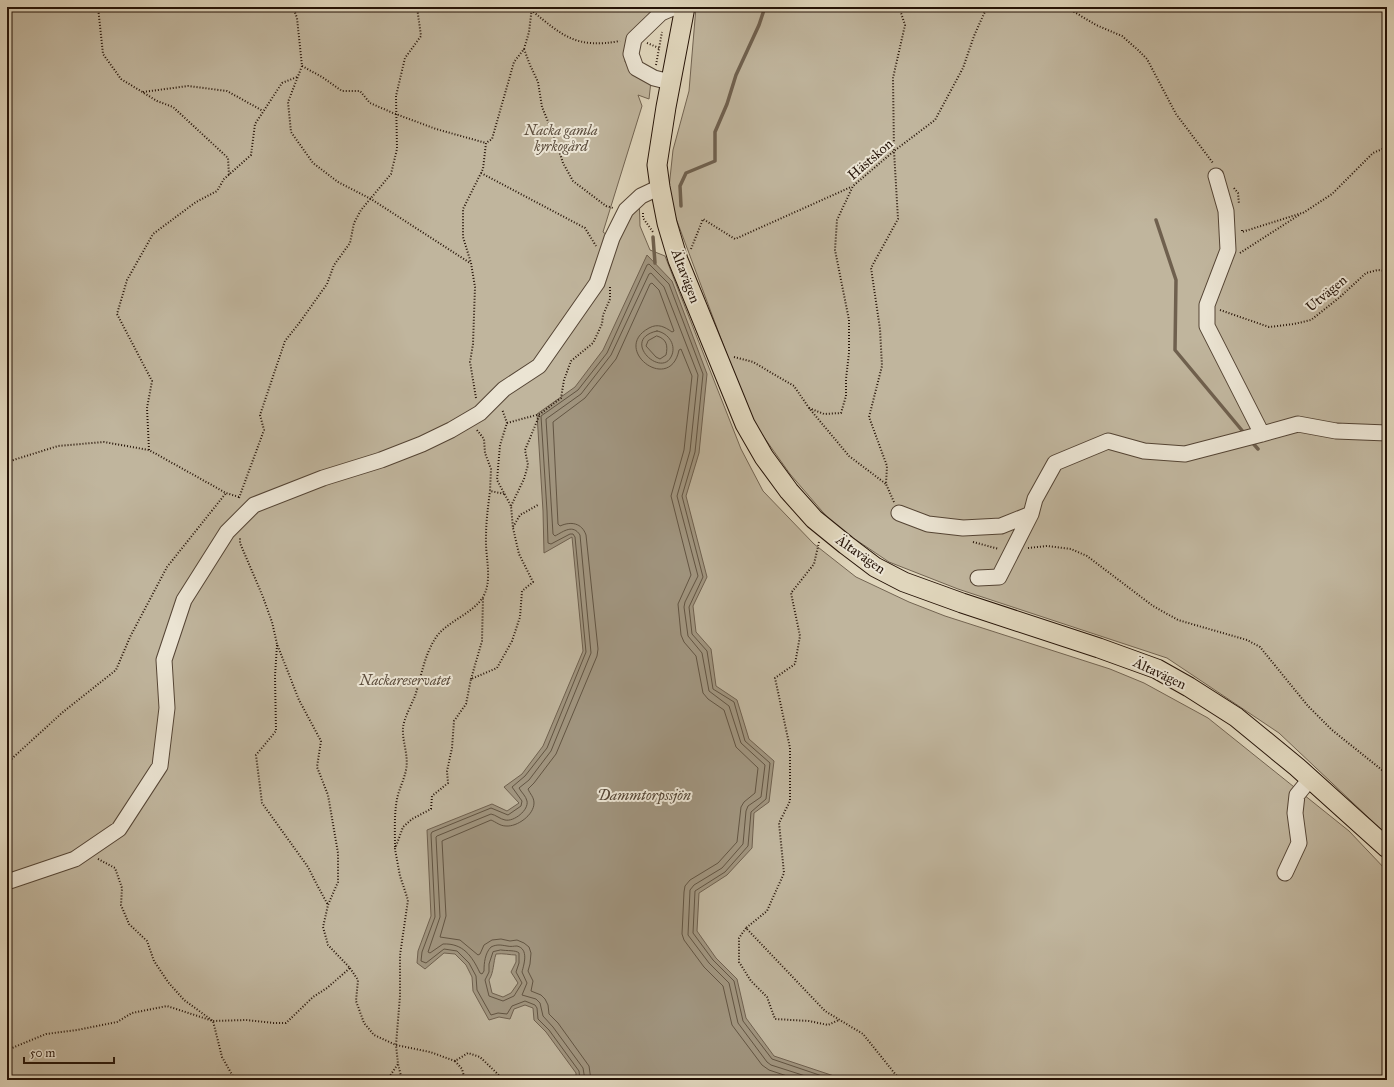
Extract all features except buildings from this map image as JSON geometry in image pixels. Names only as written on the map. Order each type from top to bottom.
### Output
[{"type":"main road","name":"Ältavägen","points":[[685,7],[670,82],[657,165],[667,223],[678,260],[745,424],[764,457],[785,486],[819,524],[875,567],[904,582],[1157,669],[1190,687],[1236,717],[1310,779],[1387,848]]},
{"type":"street","points":[[670,82],[654,78],[636,68],[631,54],[634,39],[661,13],[675,7]]},
{"type":"street","points":[[1216,171],[1226,211],[1228,250],[1207,305],[1207,326],[1262,434]]},
{"type":"street","points":[[7,882],[75,859],[119,829],[160,766],[167,708],[164,660],[184,600],[227,532],[254,505],[323,478],[382,460],[422,444],[474,416],[504,389],[539,366],[597,283],[612,238],[626,210],[641,196],[660,187]]},
{"type":"street","points":[[978,578],[998,577],[1012,553],[1031,514],[1035,499],[1055,463],[1108,441],[1144,452],[1185,454],[1298,424],[1336,431],[1387,433]]},
{"type":"street","points":[[899,513],[928,524],[963,528],[1001,526],[1031,514]]},
{"type":"street","points":[[1285,873],[1300,843],[1295,813],[1297,795],[1310,779]]},
{"type":"path","points":[[98,7],[103,54],[121,79],[157,101],[173,108],[228,158],[229,175]]},
{"type":"path","points":[[293,7],[297,18],[302,66],[288,102],[291,132],[313,163],[338,182],[371,199],[471,263]]},
{"type":"path","points":[[239,498],[264,430],[260,415],[285,341],[327,284],[334,265],[350,243],[354,223],[361,210],[391,174],[397,149],[396,96],[405,58],[420,36],[417,7]]},
{"type":"path","points":[[899,7],[905,26],[893,78],[894,151],[898,219],[871,268],[880,329],[882,366],[869,417],[887,466],[886,484],[899,513]]},
{"type":"path","name":"Hästskon","points":[[809,408],[824,414],[841,413],[846,396],[849,353],[849,320],[835,250],[837,220],[852,186],[894,151],[935,120],[963,68],[974,36],[987,7]]},
{"type":"path","points":[[1066,7],[1096,26],[1122,36],[1147,59],[1176,114],[1216,171]]},
{"type":"path","points":[[302,66],[322,77],[342,91],[360,91],[370,104],[436,129],[486,143],[492,139],[514,62],[524,49],[529,32],[531,8]]},
{"type":"path","points":[[531,8],[561,34],[580,42],[602,44],[634,39],[659,48]]},
{"type":"path","points":[[524,49],[538,82],[542,107],[563,163],[573,181],[606,206],[626,210]]},
{"type":"path","points":[[149,450],[147,408],[152,381],[117,314],[127,280],[154,234],[196,202],[217,191],[224,179],[251,155],[255,124],[282,83],[297,76]]},
{"type":"path","points":[[142,92],[188,86],[227,91],[263,111]]},
{"type":"path","points":[[395,849],[403,827],[412,819],[431,809],[432,796],[448,783],[446,771],[452,748],[454,721],[466,704],[471,679],[482,641],[483,597],[488,574],[486,538],[491,469],[485,453],[484,439],[474,416],[470,362],[473,344],[475,287],[471,263],[464,237],[464,209],[483,169],[486,143]]},
{"type":"path","points":[[1223,265],[1332,194],[1374,154],[1387,147]]},
{"type":"path","points":[[481,173],[585,228],[604,261]]},
{"type":"path","points":[[678,260],[688,258],[703,219],[735,239],[852,186]]},
{"type":"path","points":[[1232,186],[1238,193],[1239,209]]},
{"type":"path","points":[[1241,224],[1242,232],[1302,213]]},
{"type":"path","name":"Utvägen","points":[[1207,305],[1269,327],[1294,324],[1311,320],[1340,297],[1366,273],[1378,270],[1387,271]]},
{"type":"path","points":[[471,679],[497,668],[512,641],[520,617],[522,591],[533,582],[519,554],[513,528],[511,506],[497,480],[500,445],[507,423],[540,414],[561,398],[564,380],[571,361],[593,343],[602,324],[603,315],[610,299],[610,286]]},
{"type":"path","points":[[729,354],[740,359],[753,362],[794,386],[809,408],[849,456],[886,484]]},
{"type":"path","points":[[511,506],[524,479],[528,465],[525,450],[540,414]]},
{"type":"path","points":[[7,462],[58,446],[104,442],[149,450],[226,493],[167,567],[130,637],[116,670],[63,712],[7,763]]},
{"type":"path","points":[[490,492],[505,494]]},
{"type":"path","points":[[513,528],[520,515],[538,505]]},
{"type":"path","points":[[239,520],[240,543],[263,597],[272,622],[277,644],[299,700],[321,741],[317,767],[328,795],[338,853],[338,882],[328,905],[324,927],[328,945],[350,968],[358,980],[356,1002],[364,1023],[374,1035],[396,1045],[430,1052],[455,1061],[462,1069],[465,1080]]},
{"type":"path","points":[[824,545],[819,540],[814,564],[792,593],[800,636],[795,664],[775,678],[790,748],[790,801],[779,823],[784,873],[767,911],[746,928],[739,938],[739,962],[751,981],[767,997],[775,1019],[809,1021],[828,1025],[840,1020]]},
{"type":"path","points":[[1012,553],[1034,546],[1071,549],[1087,556],[1153,606],[1178,620],[1247,640],[1260,647],[1308,706],[1332,730],[1387,774]]},
{"type":"path","points":[[402,1080],[398,1064],[396,1045],[400,996],[400,955],[408,900],[400,876],[395,849],[394,818],[397,798],[406,769],[407,754],[403,740],[403,726],[435,639],[442,631],[483,597]]},
{"type":"path","points":[[277,644],[275,676],[276,731],[256,755],[262,803],[308,867],[328,905]]},
{"type":"path","points":[[85,852],[115,868],[122,888],[121,905],[129,924],[147,941],[154,961],[168,982],[184,1000],[213,1021],[222,1057],[235,1080]]},
{"type":"path","points":[[746,928],[825,1011],[863,1034],[900,1080]]},
{"type":"path","points":[[7,1050],[46,1034],[78,1030],[117,1022],[132,1013],[167,1006],[213,1021],[246,1020],[286,1023],[313,997],[328,988],[350,968]]},
{"type":"path","points":[[455,1061],[468,1052],[480,1057],[504,1080]]},
{"type":"path","points":[[387,1080],[398,1064]]},
{"type":"green space","name":"Nackareservatet","points":[[7,7],[655,7],[656,13],[629,33],[625,62],[643,80],[651,81],[649,99],[638,95],[642,106],[603,232],[607,235],[639,195],[640,226],[650,250],[665,256],[741,449],[763,491],[814,544],[856,577],[909,602],[945,616],[1110,669],[1144,683],[1208,718],[1349,831],[1387,871],[1387,1080],[7,1080]]},
{"type":"green space","points":[[696,7],[1387,7],[1387,835],[1279,733],[1167,658],[958,589],[889,562],[834,525],[790,474],[751,419],[668,197],[673,150],[689,91]]},
{"type":"water","name":"Dammtorpssjön","points":[[647,255],[672,281],[707,374],[699,453],[686,496],[707,577],[693,606],[696,632],[711,649],[716,686],[737,700],[749,739],[774,761],[769,802],[754,813],[752,848],[727,875],[699,893],[697,931],[716,958],[737,979],[746,1018],[774,1056],[846,1080],[576,1080],[576,1073],[546,1032],[534,1020],[533,1008],[525,1005],[514,1009],[510,1019],[499,1017],[489,1020],[473,991],[472,977],[466,965],[455,954],[444,953],[425,969],[417,963],[418,951],[431,916],[427,830],[492,804],[507,811],[519,803],[504,787],[522,774],[543,746],[583,651],[572,537],[544,553],[537,414],[575,387],[603,350]],"holes":[[[496,954],[516,955],[516,962],[511,972],[518,983],[511,993],[503,997],[492,993],[489,980],[492,974]]]},
{"type":"waterway","points":[[681,206],[680,186],[686,173],[715,161],[715,132],[727,104],[736,75],[759,25],[765,7]]},
{"type":"waterway","points":[[1156,220],[1176,280],[1175,350],[1245,434]]},
{"type":"waterway","points":[[653,237],[655,263]]},
{"type":"waterway","points":[[1251,441],[1258,449]]},
{"type":"park label","name":"Nacka gamla kyrkogård","points":[[561,138]]}]
